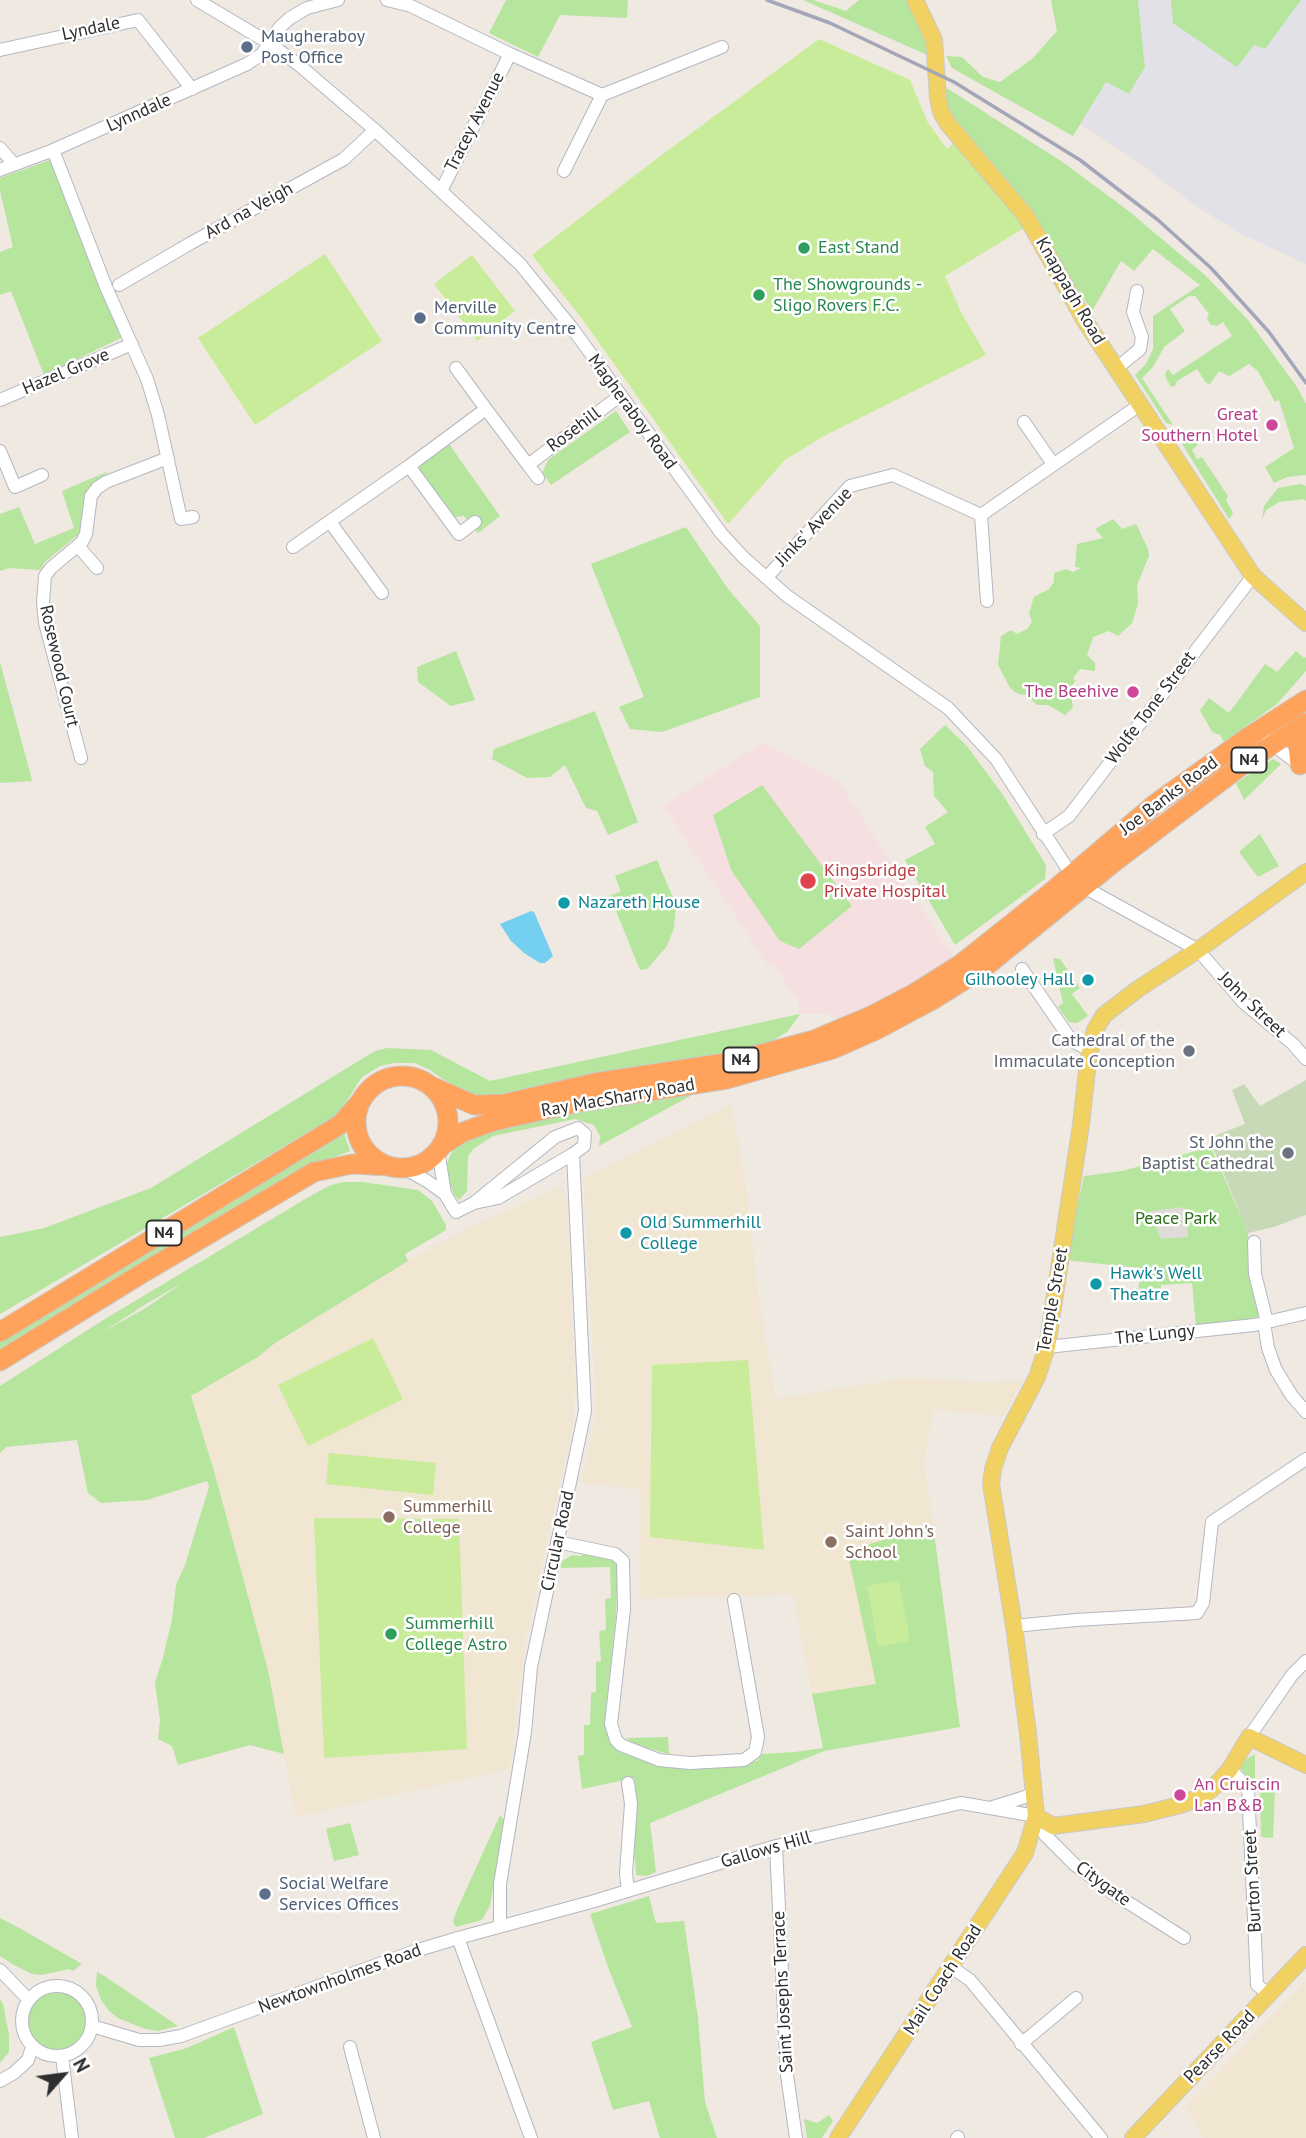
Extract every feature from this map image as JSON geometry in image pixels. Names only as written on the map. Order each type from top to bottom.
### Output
[{"type":"highway","name":"Joe Banks Road","points":[[1078,881],[1155,804],[1265,737],[1306,700]]},
{"type":"highway","name":"Joe Banks Road","points":[[1265,737],[1303,724]]},
{"type":"highway","name":"N4","points":[[1303,724],[1298,745],[1303,767]]},
{"type":"highway","name":"Ray MacSharry Road","points":[[431,1086],[474,1105],[504,1104],[594,1083],[732,1062],[814,1040],[915,993],[961,964],[1078,881]]},
{"type":"highway","name":"Ray MacSharry Road","points":[[440,1148],[463,1132],[494,1121],[579,1102],[727,1079],[833,1049],[934,999],[985,967],[1078,881]]},
{"type":"highway","name":"N4","points":[[0,1330],[341,1124],[369,1090],[380,1081],[406,1076],[431,1086]]},
{"type":"highway","points":[[431,1086],[446,1108],[448,1121],[440,1148]]},
{"type":"highway","points":[[361,1101],[356,1127],[360,1140],[367,1152],[377,1160],[396,1167]]},
{"type":"highway","name":"N4","points":[[0,1361],[314,1172],[352,1164],[416,1166],[428,1160],[440,1148]]},
{"type":"highway","name":"N4","points":[[0,1370],[60,1324]]},
{"type":"main road","name":"Knappagh Road","points":[[915,0],[934,40],[938,98],[948,124],[1026,216],[1059,278],[1253,576],[1306,623]]},
{"type":"main road","name":"Temple Street","points":[[1036,1816],[1014,1626],[991,1485],[1000,1448],[1037,1377],[1047,1347],[1095,1030],[1104,1015],[1138,989],[1198,950],[1306,872]]},
{"type":"main road","points":[[1036,1816],[1053,1826],[1144,1814],[1180,1805],[1203,1796],[1230,1769],[1250,1737],[1306,1765]]},
{"type":"main road","name":"Mail Coach Road","points":[[838,2138],[1025,1853],[1036,1816]]},
{"type":"main road","name":"Pearse Road","points":[[1133,2138],[1306,1955]]},
{"type":"street","name":"Magheraboy Road","points":[[197,0],[269,43],[299,65],[375,130],[532,276],[720,533],[787,596],[948,708],[996,759],[1078,881]]},
{"type":"street","points":[[269,43],[279,27],[290,18],[307,8],[338,0]]},
{"type":"street","name":"Tracey Avenue","points":[[387,0],[411,6],[510,54],[602,94]]},
{"type":"street","name":"Lyndale","points":[[0,50],[138,20],[192,89]]},
{"type":"street","name":"Lynndale","points":[[0,170],[53,150],[247,64],[262,54],[269,43]]},
{"type":"street","points":[[564,171],[602,94],[722,47]]},
{"type":"street","name":"Tracey Avenue","points":[[441,191],[510,54]]},
{"type":"street","name":"Ard na Veigh","points":[[119,285],[344,159],[375,130]]},
{"type":"street","points":[[0,148],[14,164]]},
{"type":"street","points":[[53,150],[106,287],[151,391],[181,519],[194,517]]},
{"type":"street","points":[[1117,368],[1140,349],[1142,337],[1133,312],[1136,291]]},
{"type":"street","name":"Hazel Grove","points":[[0,400],[132,344]]},
{"type":"street","points":[[456,368],[538,478]]},
{"type":"street","name":"Rosehill","points":[[528,465],[621,395]]},
{"type":"street","points":[[987,601],[981,515],[1141,404]]},
{"type":"street","points":[[293,547],[486,409]]},
{"type":"street","points":[[1024,422],[1053,464]]},
{"type":"street","points":[[0,451],[15,487],[42,475]]},
{"type":"street","points":[[97,568],[78,546],[86,534],[91,496],[106,482],[168,458]]},
{"type":"street","points":[[409,466],[459,534],[475,522]]},
{"type":"street","name":"Jinks' Avenue","points":[[767,577],[850,486],[893,475],[981,515]]},
{"type":"street","points":[[330,522],[382,593]]},
{"type":"street","name":"Rosewood Court","points":[[78,546],[45,576],[43,602],[45,622],[81,758]]},
{"type":"street","name":"Wolfe Tone Street","points":[[1046,837],[1069,816],[1253,576]]},
{"type":"street","points":[[1265,737],[1303,767]]},
{"type":"street","points":[[1078,881],[1198,950]]},
{"type":"street","name":"John Street","points":[[1198,950],[1244,1003],[1293,1044],[1306,1059]]},
{"type":"street","points":[[1022,969],[1070,1040],[1091,1051]]},
{"type":"street","name":"Circular Road","points":[[474,1203],[555,1137],[578,1128],[585,1134],[586,1142],[581,1150],[573,1154],[585,1410],[531,1667],[516,1795],[500,1884],[500,1926]]},
{"type":"street","points":[[440,1148],[445,1194]]},
{"type":"street","points":[[396,1167],[427,1181],[445,1194],[456,1212],[474,1203],[498,1198],[573,1154]]},
{"type":"street","points":[[1254,1242],[1255,1274],[1268,1348],[1276,1370],[1306,1412]]},
{"type":"street","name":"The Lungy","points":[[1047,1347],[1265,1323],[1306,1313]]},
{"type":"street","points":[[1014,1626],[1197,1613],[1203,1603],[1212,1522],[1306,1459]]},
{"type":"street","points":[[557,1542],[615,1554],[622,1562],[625,1572],[624,1609],[611,1724],[616,1741],[621,1745],[659,1760],[690,1763],[744,1760],[755,1752],[758,1737],[734,1600]]},
{"type":"street","points":[[1250,1737],[1292,1675],[1306,1661]]},
{"type":"street","name":"Burton Street","points":[[1230,1769],[1248,1788],[1257,1985],[1270,1995]]},
{"type":"street","points":[[628,1783],[631,1804],[626,1873],[628,1891]]},
{"type":"street","points":[[993,1807],[1034,1792]]},
{"type":"street","name":"Gallows Hill","points":[[500,1926],[776,1846],[943,1806],[961,1803],[1036,1816]]},
{"type":"street","name":"Citygate","points":[[1036,1816],[1045,1835],[1074,1865],[1184,1938]]},
{"type":"street","name":"Saint Josephs Terrace","points":[[776,1846],[787,2075],[796,2138]]},
{"type":"street","name":"Newtownholmes Road","points":[[92,2026],[139,2040],[181,2036],[458,1938],[500,1926]]},
{"type":"street","points":[[458,1938],[531,2138]]},
{"type":"street","points":[[951,1967],[970,1980],[1101,2138]]},
{"type":"street","points":[[0,1970],[29,2000]]},
{"type":"street","points":[[59,1986],[80,1995],[88,2004],[92,2015],[92,2026],[82,2046],[73,2053],[62,2056],[46,2055],[33,2047],[23,2029],[24,2009],[29,2000],[48,1987],[59,1986]]},
{"type":"street","points":[[1021,2043],[1076,1998]]},
{"type":"street","points":[[0,2081],[28,2060],[33,2047]]},
{"type":"street","points":[[350,2047],[371,2137]]},
{"type":"street","points":[[62,2056],[72,2138]]},
{"type":"shaded area","points":[[1138,0],[1306,0],[1306,264],[1239,233],[1080,124],[1106,82],[1129,94],[1145,67]]},
{"type":"shaded area","name":"Kingsbridge Private Hospital","points":[[763,742],[839,783],[953,957],[913,983],[838,1020],[827,1014],[800,1014],[798,1000],[774,966],[767,964],[664,806]]},
{"type":"shaded area","points":[[731,1105],[745,1178],[759,1303],[776,1399],[905,1378],[1022,1381],[1004,1416],[934,1409],[924,1463],[933,1525],[858,1548],[849,1559],[877,1684],[812,1694],[793,1594],[639,1599],[641,1490],[581,1483],[596,1405],[583,1178]]},
{"type":"shaded area","name":"Summerhill College","points":[[559,1188],[566,1192],[568,1224],[575,1386],[573,1425],[526,1638],[510,1769],[296,1817],[268,1670],[191,1396],[258,1357],[275,1343],[379,1277],[474,1225]]},
{"type":"shaded area","points":[[1185,1207],[1188,1237],[1161,1239],[1150,1211]]},
{"type":"shaded area","points":[[1306,1981],[1306,2138],[1203,2138],[1186,2106]]},
{"type":"green space","points":[[506,0],[628,0],[627,18],[560,15],[538,57],[489,33]]},
{"type":"green space","points":[[803,0],[813,0],[846,11],[859,0],[909,0],[923,26],[932,57]]},
{"type":"green space","points":[[1051,0],[1138,0],[1145,67],[1129,94],[1106,82],[1073,136],[952,68],[946,56],[962,57],[983,77],[1000,82],[1032,59],[1057,31]]},
{"type":"green space","points":[[1171,0],[1301,0],[1265,49],[1254,45],[1237,67],[1173,23]]},
{"type":"green space","name":"The Showgrounds - Sligo Rovers F.C.","points":[[819,39],[910,80],[927,121],[947,149],[955,142],[1013,209],[1024,228],[945,276],[962,314],[986,355],[824,436],[785,460],[728,524],[582,319],[532,255]]},
{"type":"green space","points":[[942,85],[1064,163],[1126,209],[1205,275],[1249,321],[1297,387],[1306,404],[1306,475],[1287,477],[1274,483],[1265,467],[1294,448],[1279,400],[1275,402],[1258,371],[1249,364],[1229,376],[1219,371],[1210,384],[1206,383],[1197,369],[1171,387],[1165,374],[1168,369],[1173,375],[1232,336],[1223,322],[1217,326],[1211,325],[1207,319],[1209,314],[1195,296],[1189,296],[1170,309],[1185,331],[1164,347],[1153,367],[1142,378],[1173,425],[1166,423],[1135,375],[1146,364],[1153,349],[1153,316],[1200,285],[1153,249],[1134,271],[1121,261],[1092,311],[1065,270],[953,122],[945,103]]},
{"type":"green space","points":[[50,160],[121,338],[44,375],[11,291],[0,295],[0,252],[13,247],[0,191],[0,178]]},
{"type":"green space","points":[[325,254],[382,341],[255,425],[198,338]]},
{"type":"green space","points":[[472,255],[515,311],[477,341],[434,284]]},
{"type":"green space","points":[[616,411],[630,432],[551,485],[542,473],[548,460]]},
{"type":"green space","points":[[1188,433],[1194,436],[1198,445],[1192,450],[1197,459],[1202,457],[1228,496],[1226,500],[1233,513],[1229,519],[1182,444]]},
{"type":"green space","points":[[449,444],[500,516],[478,533],[464,516],[455,517],[419,470],[420,465]]},
{"type":"green space","points":[[109,471],[87,489],[80,533],[45,562],[40,570],[9,568],[0,571],[0,514],[19,507],[35,544],[74,528],[62,491]]},
{"type":"green space","points":[[1300,484],[1306,486],[1306,501],[1279,502],[1266,510],[1262,520],[1264,506],[1278,488]]},
{"type":"green space","points":[[1113,519],[1122,529],[1136,524],[1148,549],[1149,556],[1137,585],[1138,604],[1132,623],[1118,636],[1109,631],[1093,637],[1087,655],[1095,663],[1095,671],[1080,669],[1076,674],[1073,679],[1076,680],[1070,688],[1073,708],[1065,715],[1048,705],[1037,705],[1027,695],[1018,694],[1010,688],[998,665],[1001,636],[1011,630],[1017,634],[1027,629],[1032,622],[1029,613],[1034,597],[1049,589],[1054,582],[1054,573],[1066,569],[1073,572],[1081,568],[1075,567],[1077,544],[1103,538],[1095,529]]},
{"type":"green space","points":[[686,527],[728,589],[760,626],[760,697],[662,732],[630,729],[619,707],[644,697],[591,564]]},
{"type":"green space","points":[[456,651],[475,700],[451,706],[418,682],[417,667]]},
{"type":"green space","points":[[1296,651],[1306,657],[1306,671],[1277,704],[1224,742],[1220,735],[1212,732],[1200,710],[1209,698],[1229,713],[1265,664],[1277,672]]},
{"type":"green space","points":[[0,662],[32,780],[32,781],[0,783]]},
{"type":"green space","points":[[595,711],[638,822],[608,835],[597,811],[586,808],[565,765],[550,777],[527,778],[492,759],[494,749]]},
{"type":"green space","points":[[945,725],[967,746],[1003,795],[1046,865],[1045,879],[955,945],[905,860],[935,844],[925,827],[948,812],[934,796],[933,772],[925,766],[920,749]]},
{"type":"green space","points":[[1273,759],[1281,764],[1244,800],[1236,783]]},
{"type":"green space","points":[[762,785],[852,906],[799,949],[780,941],[731,870],[713,815]]},
{"type":"green space","points":[[1260,834],[1279,866],[1258,877],[1239,852]]},
{"type":"green space","points":[[657,860],[676,905],[674,928],[667,946],[647,969],[640,970],[610,896],[621,891],[615,876]]},
{"type":"green space","points":[[1053,958],[1060,959],[1080,988],[1072,994],[1088,1016],[1077,1023],[1069,1022],[1058,1007],[1063,1003]]},
{"type":"green space","points":[[800,1014],[788,1031],[760,1049],[532,1091],[481,1097],[462,1092],[415,1063],[380,1066],[362,1077],[339,1113],[327,1121],[0,1314],[0,1237],[44,1228],[151,1188],[375,1051],[387,1048],[431,1050],[490,1081]]},
{"type":"green space","points":[[1306,1080],[1306,1215],[1248,1233],[1209,1138],[1245,1124],[1232,1090],[1244,1084],[1260,1106]]},
{"type":"green space","points":[[703,1089],[599,1146],[600,1136],[594,1125],[575,1119],[493,1136],[473,1149],[468,1157],[467,1191],[459,1200],[454,1195],[447,1163],[453,1150],[467,1138],[582,1107]]},
{"type":"green space","points":[[344,1133],[350,1151],[306,1168],[0,1353],[0,1341]]},
{"type":"green space","name":"Peace Park","points":[[1211,1147],[1248,1233],[1249,1259],[1261,1316],[1196,1327],[1192,1283],[1161,1285],[1161,1293],[1138,1296],[1140,1268],[1065,1260],[1084,1176],[1122,1171]]},
{"type":"green space","points":[[362,1182],[418,1190],[432,1201],[446,1225],[446,1230],[405,1254],[408,1261],[275,1343],[258,1357],[191,1396],[268,1670],[284,1754],[250,1745],[178,1765],[172,1746],[158,1739],[160,1720],[155,1682],[172,1619],[176,1585],[185,1565],[209,1487],[207,1481],[147,1500],[101,1503],[88,1493],[77,1440],[6,1447],[0,1453],[0,1386],[105,1319],[331,1185]],"holes":[[[182,1283],[149,1306],[103,1332]]]},
{"type":"green space","points":[[373,1338],[403,1399],[308,1446],[278,1385]]},
{"type":"green space","points":[[748,1360],[764,1550],[650,1537],[652,1365]]},
{"type":"green space","points":[[329,1453],[436,1463],[433,1495],[326,1484]]},
{"type":"green space","name":"Summerhill College Astro","points":[[314,1518],[459,1519],[467,1749],[324,1758]]},
{"type":"green space","points":[[933,1525],[960,1727],[824,1751],[650,1823],[656,1872],[647,1876],[636,1875],[635,1859],[631,1858],[636,1792],[634,1778],[582,1789],[578,1756],[584,1755],[584,1725],[590,1725],[591,1693],[596,1692],[596,1662],[601,1661],[599,1631],[606,1630],[605,1599],[611,1598],[610,1567],[559,1568],[562,1561],[572,1555],[583,1554],[612,1559],[618,1567],[616,1616],[605,1718],[611,1741],[619,1752],[656,1765],[675,1768],[745,1766],[758,1760],[762,1754],[823,1748],[812,1694],[876,1684],[849,1559],[857,1548]]},
{"type":"green space","points":[[899,1580],[910,1641],[878,1647],[867,1586]]},
{"type":"green space","points":[[668,1737],[669,1754],[636,1745],[626,1738]]},
{"type":"green space","points":[[1255,1754],[1255,1786],[1239,1767]]},
{"type":"green space","points":[[1260,1788],[1275,1789],[1273,1838],[1261,1837]]},
{"type":"green space","points":[[500,1815],[504,1820],[490,1906],[482,1920],[456,1927],[453,1922],[456,1912]]},
{"type":"green space","points":[[350,1823],[359,1855],[334,1861],[326,1829]]},
{"type":"green space","points":[[649,1896],[656,1923],[684,1921],[698,2018],[705,2102],[717,2138],[660,2138],[649,2101],[613,2110],[591,2042],[632,2027],[590,1914]]},
{"type":"green space","points":[[0,1918],[82,1964],[73,1971],[69,1969],[41,1975],[32,1974],[14,1965],[0,1956]]},
{"type":"green space","points":[[97,1972],[178,2026],[158,2031],[145,2029],[118,2018],[101,2000],[96,1986]]},
{"type":"green space","points":[[57,1991],[78,2000],[87,2021],[78,2042],[57,2051],[36,2042],[27,2021],[36,2000]]},
{"type":"green space","points":[[0,1999],[9,2035],[9,2052],[0,2063]]},
{"type":"green space","points":[[234,2027],[263,2114],[204,2138],[175,2138],[149,2058],[187,2048]]},
{"type":"green space","points":[[829,2115],[833,2121],[822,2138],[807,2138],[804,2119],[817,2123]]},
{"type":"water","points":[[534,912],[553,956],[545,963],[540,963],[524,953],[511,941],[500,924]]},
{"type":"railway","points":[[767,0],[830,23],[954,82],[1080,160],[1158,220],[1211,268],[1269,332],[1306,383]]},
{"type":"place","name":"Maugheraboy Post Office","points":[[247,47]]},
{"type":"place","name":"East Stand","points":[[804,248]]},
{"type":"place","name":"The Showgrounds - Sligo Rovers F.C.","points":[[759,295]]},
{"type":"place","name":"Merville Community Centre","points":[[420,318]]},
{"type":"place","name":"Great Southern Hotel","points":[[1272,425]]},
{"type":"place","name":"The Beehive","points":[[1133,692]]},
{"type":"place","name":"Kingsbridge Private Hospital","points":[[808,881]]},
{"type":"place","name":"Nazareth House","points":[[564,903]]},
{"type":"place","name":"Gilhooley Hall","points":[[1088,980]]},
{"type":"place","name":"Cathedral of the Immaculate Conception","points":[[1189,1051]]},
{"type":"place","name":"St John the Baptist Cathedral","points":[[1288,1153]]},
{"type":"place","name":"Old Summerhill College","points":[[626,1233]]},
{"type":"place","name":"Hawk's Well Theatre","points":[[1096,1284]]},
{"type":"place","name":"Summerhill College","points":[[389,1517]]},
{"type":"place","name":"Saint John's School","points":[[831,1542]]},
{"type":"place","name":"Summerhill College Astro","points":[[391,1634]]},
{"type":"place","name":"An Cruiscin Lan B&B","points":[[1180,1795]]},
{"type":"place","name":"Social Welfare Services Offices","points":[[265,1894]]}]
